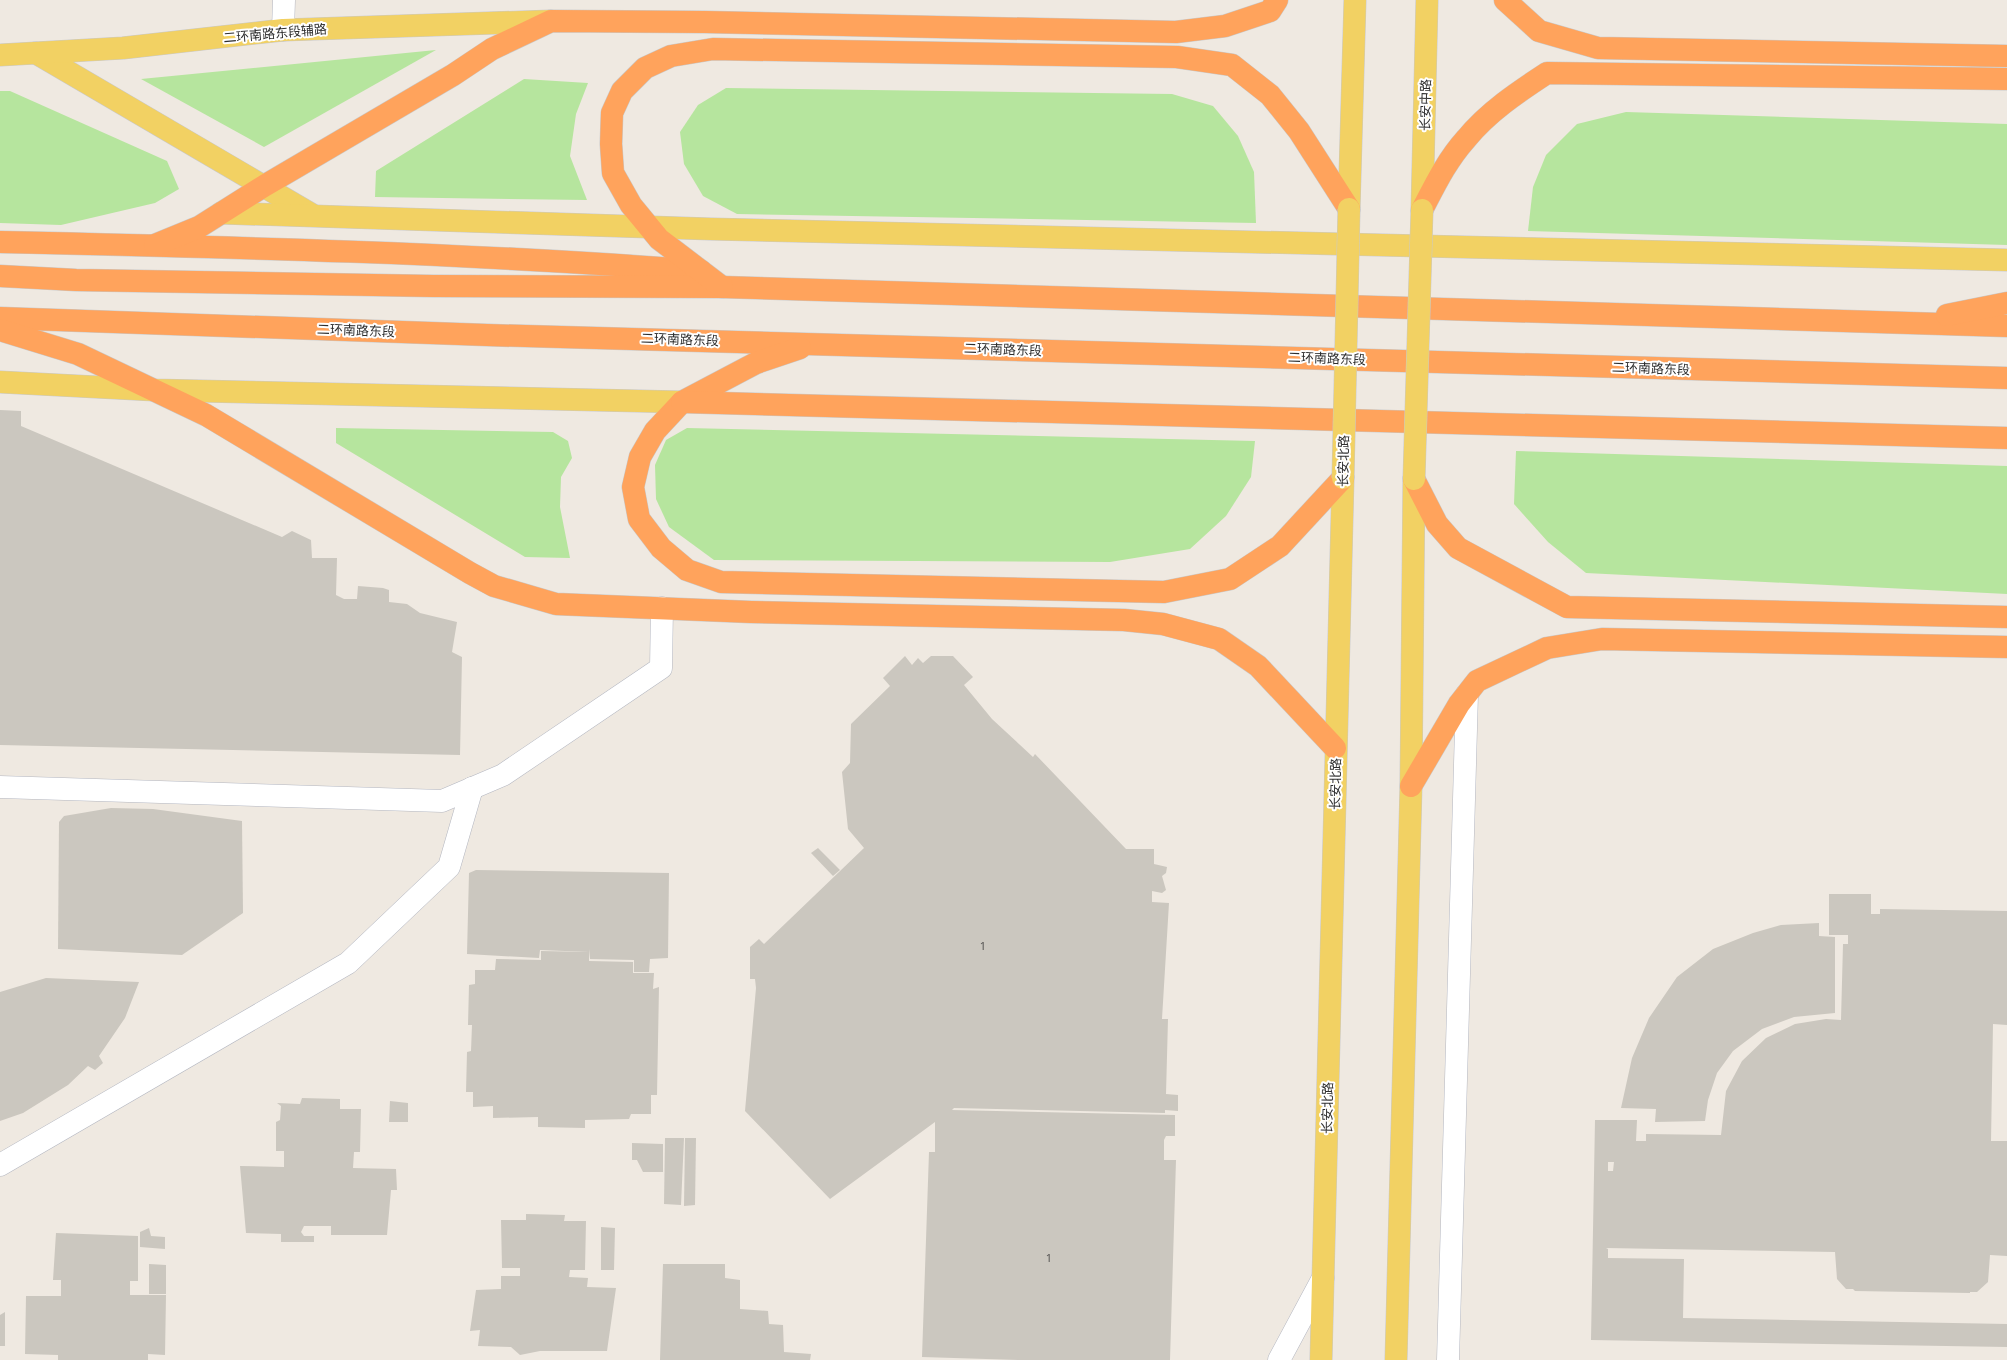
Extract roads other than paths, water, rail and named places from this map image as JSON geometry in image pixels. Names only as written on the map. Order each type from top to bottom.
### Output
[{"type":"highway","points":[[155,245],[199,227],[264,186],[453,75],[492,48],[551,21],[705,22],[1176,32],[1225,26],[1270,11],[1277,0]]},
{"type":"highway","points":[[1505,0],[1539,31],[1598,48],[2007,56]]},
{"type":"highway","points":[[722,287],[659,239],[630,205],[613,172],[612,113],[622,91],[645,68],[671,56],[714,49],[1178,57],[1232,65],[1270,95],[1299,131],[1349,209]]},
{"type":"highway","points":[[1422,210],[1445,167],[1466,138],[1504,102],[1547,73],[2007,80]]},
{"type":"highway","points":[[0,242],[155,245],[568,261],[701,271]]},
{"type":"highway","points":[[0,276],[76,280],[417,286],[722,287],[2007,326]]},
{"type":"highway","points":[[1909,323],[2007,303]]},
{"type":"highway","name":"二环南路东段","points":[[0,318],[487,335],[2007,378]]},
{"type":"highway","points":[[0,330],[78,354],[206,415],[470,574],[494,586],[556,604],[751,612],[1124,620],[1164,624],[1219,639],[1258,666],[1335,748]]},
{"type":"highway","points":[[815,344],[756,363],[682,402],[655,431],[640,457],[633,487],[639,519],[661,548],[687,570],[721,582],[1164,592],[1230,578],[1280,546],[1343,478]]},
{"type":"highway","points":[[682,402],[2007,438]]},
{"type":"highway","points":[[1414,479],[1437,524],[1458,548],[1567,607],[2007,617]]},
{"type":"highway","points":[[1411,786],[1467,694],[1477,681],[1547,648],[1602,639],[2007,647]]},
{"type":"main road","points":[[1349,209],[1355,0]]},
{"type":"main road","name":"长安中路","points":[[1422,210],[1427,0]]},
{"type":"main road","name":"二环南路东段辅路","points":[[0,55],[123,48],[283,30],[551,21]]},
{"type":"main road","points":[[36,53],[313,215]]},
{"type":"main road","name":"长安北路","points":[[1321,1360],[1349,209]]},
{"type":"main road","points":[[1396,1360],[1411,786],[1414,479],[1422,210]]},
{"type":"main road","points":[[221,213],[648,226],[2007,260]]},
{"type":"main road","points":[[0,382],[154,390],[682,402]]},
{"type":"street","points":[[283,30],[284,0]]},
{"type":"street","points":[[0,787],[442,801],[503,775],[661,668],[662,608]]},
{"type":"street","points":[[1448,1360],[1467,694]]},
{"type":"street","points":[[0,1165],[348,963],[449,867],[472,788]]},
{"type":"street","points":[[1279,1360],[1322,1278]]}]
